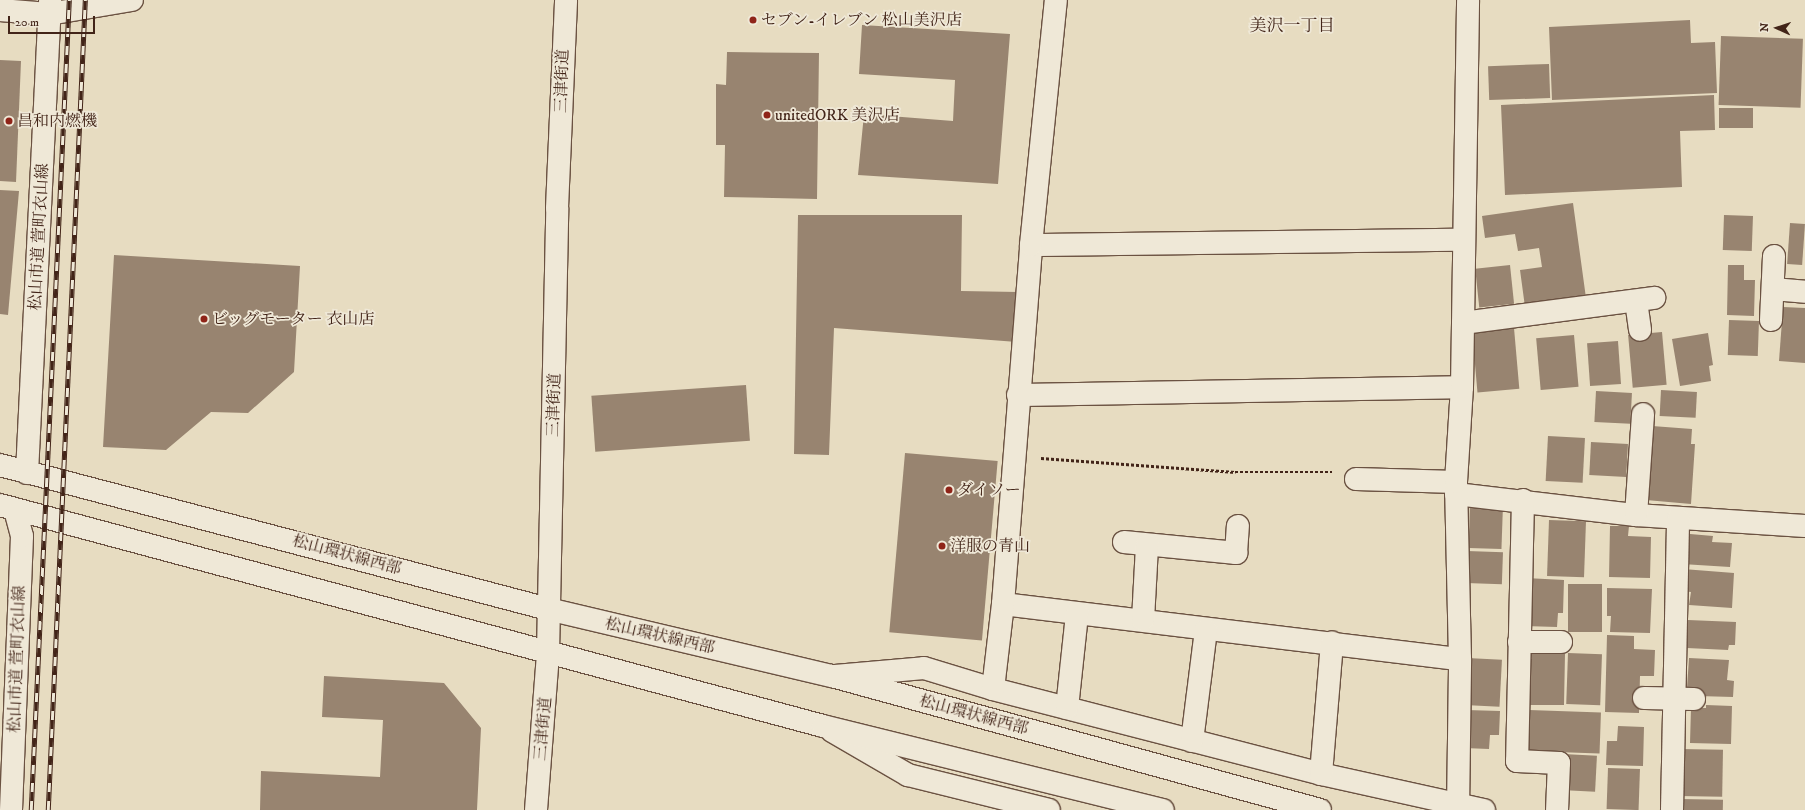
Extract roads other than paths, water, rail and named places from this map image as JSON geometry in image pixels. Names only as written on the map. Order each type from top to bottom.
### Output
[{"type":"street","points":[[0,10],[132,0]]},
{"type":"street","name":"三津街道","points":[[536,810],[548,653],[557,208],[566,0]]},
{"type":"street","points":[[993,689],[1003,604],[1013,455],[1031,245],[1056,0]]},
{"type":"street","points":[[1458,807],[1460,659],[1456,488],[1462,388],[1468,0]]},
{"type":"street","name":"松山市道 萱町衣山線","points":[[27,473],[50,7]]},
{"type":"street","points":[[1031,245],[1464,240]]},
{"type":"street","points":[[1771,320],[1774,256]]},
{"type":"street","points":[[1773,289],[1805,292]]},
{"type":"street","points":[[1463,323],[1645,299],[1640,330]]},
{"type":"street","points":[[1018,395],[1462,388]]},
{"type":"street","points":[[1636,515],[1643,414]]},
{"type":"street","name":"松山環状線西部","points":[[0,465],[275,535],[548,609],[832,676],[1320,810]]},
{"type":"street","points":[[1356,479],[1456,488],[1523,500],[1636,515],[1805,526]]},
{"type":"street","points":[[1523,500],[1519,642],[1518,761],[1559,763],[1557,810]]},
{"type":"street","points":[[7,507],[823,726],[1163,810]]},
{"type":"street","name":"松山市道 萱町衣山線","points":[[7,507],[22,536],[10,810]]},
{"type":"street","points":[[1672,810],[1684,699],[1678,518]]},
{"type":"street","points":[[1124,542],[1236,553],[1238,526]]},
{"type":"street","points":[[1144,620],[1147,545]]},
{"type":"street","points":[[1003,604],[1077,614],[1144,620],[1206,630],[1332,642],[1460,659]]},
{"type":"street","points":[[1067,708],[1077,614]]},
{"type":"street","points":[[1192,741],[1206,630]]},
{"type":"street","points":[[1321,774],[1332,642]]},
{"type":"street","points":[[1519,642],[1561,642]]},
{"type":"street","points":[[832,676],[924,668],[993,689],[1321,774],[1458,807],[1484,810]]},
{"type":"street","points":[[1644,698],[1684,699]]},
{"type":"street","points":[[823,726],[908,775],[994,795],[1049,810]]},
{"type":"railway","points":[[31,810],[69,0]]},
{"type":"railway","points":[[48,810],[85,0]]},
{"type":"place","name":"セブン-イレブン 松山美沢店","points":[[753,20]]},
{"type":"place","name":"unitedORK 美沢店","points":[[767,115]]},
{"type":"place","name":"昌和内燃機","points":[[9,121]]},
{"type":"place","name":"ビッグモーター 衣山店","points":[[204,319]]},
{"type":"place","name":"ダイソー","points":[[949,490]]},
{"type":"place","name":"洋服の青山","points":[[942,546]]},
{"type":"district","name":"美沢一丁目","points":[[1292,27]]}]
